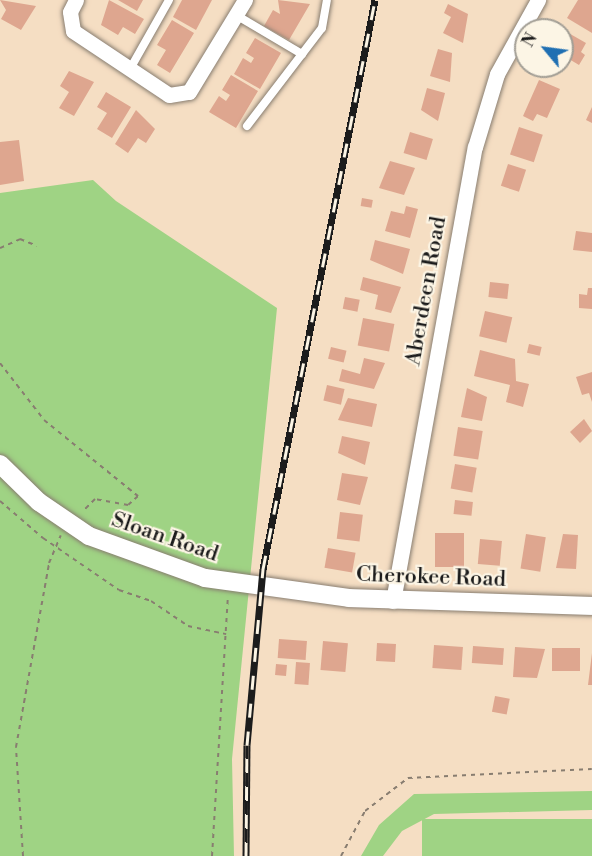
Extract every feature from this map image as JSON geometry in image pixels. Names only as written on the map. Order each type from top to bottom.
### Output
[{"type":"street","points":[[76,0],[70,12],[73,31],[169,95],[189,92],[245,0]]},
{"type":"street","name":"Aberdeen Road","points":[[393,601],[475,147],[497,74],[537,0]]},
{"type":"street","name":"Sloan Road","points":[[0,464],[71,525],[139,559],[229,583],[269,589]]},
{"type":"street","name":"Cherokee Road","points":[[269,589],[393,601],[592,606]]},
{"type":"lane","points":[[130,69],[169,0]]},
{"type":"lane","points":[[247,126],[322,28],[327,0]]},
{"type":"lane","points":[[236,15],[302,54]]},
{"type":"path","points":[[0,248],[20,239],[37,246]]},
{"type":"path","points":[[0,363],[44,420],[136,493],[132,505],[92,501],[54,546],[16,747],[23,856]]},
{"type":"path","points":[[0,501],[54,546],[177,621],[226,634]]},
{"type":"path","points":[[212,856],[229,583]]},
{"type":"path","points":[[341,856],[364,811],[408,778],[592,769]]},
{"type":"green space","points":[[93,180],[116,201],[277,308],[232,759],[234,856],[0,856],[0,193]]},
{"type":"green space","points":[[592,791],[592,810],[434,814],[402,831],[383,856],[361,856],[379,825],[414,794]]},
{"type":"green space","points":[[422,819],[592,819],[592,856],[422,856]]},
{"type":"building","points":[[0,0],[36,6],[21,30],[1,19],[6,10]]},
{"type":"building","points":[[109,0],[144,19],[135,34],[123,27],[118,35],[101,25]]},
{"type":"building","points":[[118,0],[143,0],[137,11]]},
{"type":"building","points":[[182,0],[212,0],[196,30],[173,17]]},
{"type":"building","points":[[278,0],[310,4],[289,40],[264,26],[273,10],[280,14]]},
{"type":"building","points":[[578,0],[592,0],[592,33],[574,22],[574,18],[567,18]]},
{"type":"building","points":[[448,4],[468,14],[463,43],[443,33],[451,17],[444,13]]},
{"type":"building","points":[[172,20],[194,33],[170,73],[157,65],[166,50],[157,45]]},
{"type":"building","points":[[574,36],[586,43],[581,52],[585,55],[579,65],[574,62]]},
{"type":"building","points":[[255,38],[281,53],[260,89],[234,74],[243,58],[251,63],[254,58],[246,53]]},
{"type":"building","points":[[438,49],[452,53],[450,82],[430,76]]},
{"type":"building","points":[[69,71],[94,82],[74,116],[59,108],[69,92],[60,86]]},
{"type":"building","points":[[231,75],[258,91],[236,128],[209,112],[219,96],[226,101],[230,95],[222,90]]},
{"type":"building","points":[[539,80],[560,89],[547,118],[537,114],[533,121],[523,116]]},
{"type":"building","points":[[427,88],[445,93],[438,121],[421,110]]},
{"type":"building","points":[[106,92],[131,107],[112,138],[97,129],[107,113],[97,107]]},
{"type":"building","points":[[592,107],[592,123],[586,120]]},
{"type":"building","points":[[136,110],[155,129],[146,143],[138,138],[128,153],[115,144]]},
{"type":"building","points":[[519,127],[543,135],[534,162],[510,155]]},
{"type":"building","points":[[410,132],[433,139],[427,160],[404,153]]},
{"type":"building","points":[[19,140],[24,181],[0,185],[0,142]]},
{"type":"building","points":[[390,161],[415,168],[404,195],[379,188]]},
{"type":"building","points":[[508,164],[526,170],[519,192],[501,186]]},
{"type":"building","points":[[362,198],[373,200],[371,208],[361,206]]},
{"type":"building","points":[[406,206],[418,209],[410,238],[385,231],[391,211],[404,214]]},
{"type":"building","points":[[576,231],[592,233],[592,252],[573,250]]},
{"type":"building","points":[[375,240],[410,249],[403,274],[370,260]]},
{"type":"building","points":[[363,277],[401,287],[391,313],[375,309],[378,295],[360,290]]},
{"type":"building","points":[[490,282],[509,284],[507,299],[488,297]]},
{"type":"building","points":[[588,288],[592,288],[592,309],[579,308],[579,294],[587,295]]},
{"type":"building","points":[[345,297],[360,300],[357,312],[343,309]]},
{"type":"building","points":[[485,311],[512,317],[506,343],[479,336]]},
{"type":"building","points":[[363,318],[394,324],[389,352],[358,345]]},
{"type":"building","points":[[529,344],[542,347],[540,356],[527,353]]},
{"type":"building","points":[[331,347],[347,351],[344,363],[328,359]]},
{"type":"building","points":[[480,350],[515,359],[516,381],[529,384],[523,407],[506,402],[510,385],[474,376]]},
{"type":"building","points":[[364,358],[385,363],[374,389],[339,381],[342,369],[360,374]]},
{"type":"building","points":[[592,372],[592,402],[589,393],[582,395],[576,377]]},
{"type":"building","points":[[327,385],[345,389],[341,405],[323,401]]},
{"type":"building","points":[[467,388],[487,397],[482,421],[461,417]]},
{"type":"building","points":[[348,398],[377,404],[372,427],[338,420]]},
{"type":"building","points":[[584,419],[592,431],[580,443],[570,432]]},
{"type":"building","points":[[458,427],[483,431],[478,460],[453,456]]},
{"type":"building","points":[[342,436],[370,442],[365,465],[338,453]]},
{"type":"building","points":[[455,464],[477,468],[472,492],[451,489]]},
{"type":"building","points":[[342,473],[368,477],[360,505],[337,500]]},
{"type":"building","points":[[455,500],[473,502],[471,516],[454,514]]},
{"type":"building","points":[[340,512],[363,515],[360,542],[337,539]]},
{"type":"building","points":[[435,533],[464,533],[464,567],[435,567]]},
{"type":"building","points":[[526,534],[546,537],[540,572],[521,569]]},
{"type":"building","points":[[563,534],[578,535],[576,569],[556,568]]},
{"type":"building","points":[[480,539],[502,541],[500,566],[478,564]]},
{"type":"building","points":[[328,548],[356,553],[352,573],[325,568]]},
{"type":"building","points":[[279,639],[307,641],[306,660],[278,658]]},
{"type":"building","points":[[323,641],[348,643],[345,672],[320,670]]},
{"type":"building","points":[[377,643],[396,644],[395,662],[376,661]]},
{"type":"building","points":[[434,645],[463,647],[461,670],[432,668]]},
{"type":"building","points":[[473,646],[504,648],[503,665],[472,663]]},
{"type":"building","points":[[515,647],[545,649],[537,678],[513,677]]},
{"type":"building","points":[[552,648],[580,648],[580,671],[552,671]]},
{"type":"building","points":[[592,653],[592,685],[588,685]]},
{"type":"building","points":[[296,662],[310,663],[308,685],[294,684]]},
{"type":"building","points":[[276,664],[287,665],[286,676],[275,675]]},
{"type":"building","points":[[495,696],[510,699],[507,715],[492,712]]},
{"type":"railway","points":[[246,856],[247,745],[263,569],[375,0]]}]
